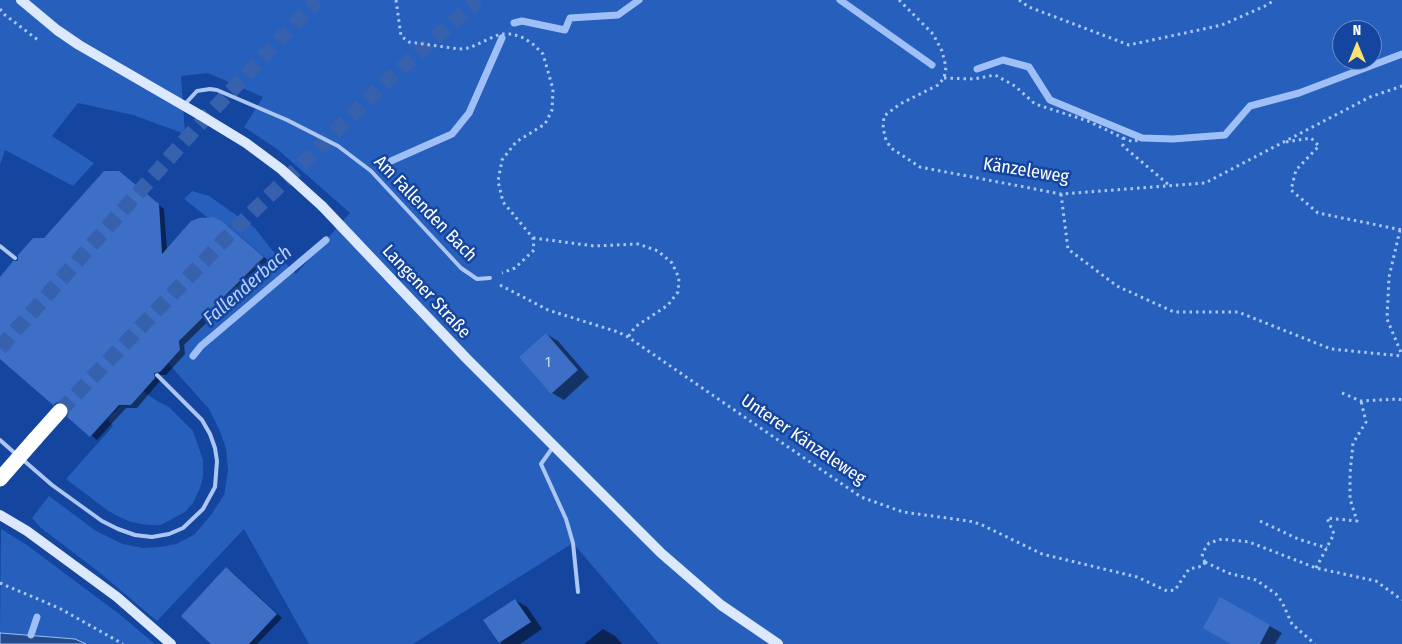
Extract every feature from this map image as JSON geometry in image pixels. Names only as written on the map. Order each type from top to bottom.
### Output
[{"type":"highway","points":[[0,479],[60,411]]},
{"type":"main road","name":"Langener Straße","points":[[21,0],[79,46],[200,114],[246,143],[282,169],[322,206],[466,358],[661,553],[721,605],[778,644]]},
{"type":"main road","points":[[0,515],[27,531],[117,598],[171,644]]},
{"type":"lane","name":"Am Fallenden Bach","points":[[184,106],[197,91],[217,90],[286,120],[338,146],[371,171],[461,268],[476,279],[490,278]]},
{"type":"lane","points":[[0,246],[15,258]]},
{"type":"lane","points":[[0,440],[52,485],[102,521],[135,535],[152,537],[169,534],[183,528],[211,497],[215,487],[217,461],[210,434],[202,420],[157,375]]},
{"type":"lane","points":[[554,445],[542,464],[566,519],[573,543],[578,592]]},
{"type":"path","points":[[396,0],[401,36],[410,42],[459,49],[468,48],[500,34],[512,34],[524,38],[543,54],[553,89],[552,110],[545,124],[516,142],[511,148],[502,160],[498,181],[503,202],[534,238],[534,250],[515,268],[490,278]]},
{"type":"path","points":[[899,0],[933,34],[942,51],[946,67],[944,78],[974,79],[995,75],[1016,86],[1035,104],[1088,121],[1133,142],[1142,138]]},
{"type":"path","points":[[1019,0],[1029,7],[1129,46],[1222,25],[1275,0]]},
{"type":"path","name":"Känzeleweg","points":[[944,78],[938,86],[900,104],[884,116],[883,128],[886,140],[891,148],[920,167],[1061,194],[1205,183],[1370,97],[1402,86]]},
{"type":"path","points":[[1123,138],[1124,146],[1170,185]]},
{"type":"path","points":[[1061,194],[1068,249],[1117,286],[1174,312],[1238,312],[1331,349],[1402,356],[1388,319],[1389,277],[1401,230],[1318,213],[1291,190],[1296,170],[1319,146],[1311,138],[1282,143]]},
{"type":"path","points":[[534,238],[594,246],[638,244],[658,251],[672,263],[679,278],[678,292],[668,305],[635,327],[628,337]]},
{"type":"path","name":"Unterer Känzeleweg","points":[[490,278],[512,292],[548,310],[618,332],[628,337],[852,492],[869,500],[903,512],[980,524],[1042,554],[1136,577],[1167,591],[1175,590],[1189,569],[1203,566],[1205,562]]},
{"type":"path","points":[[1342,393],[1361,401],[1402,400]]},
{"type":"path","points":[[1316,568],[1334,534],[1327,518],[1357,520],[1350,498],[1350,474],[1353,443],[1366,422],[1361,401]]},
{"type":"path","points":[[1260,521],[1298,539],[1326,548]]},
{"type":"path","points":[[1315,644],[1292,624],[1282,602],[1276,594],[1256,580],[1228,573],[1205,562],[1202,557],[1205,546],[1222,539],[1249,542],[1316,568],[1376,581],[1402,600]]},
{"type":"path","points":[[0,584],[59,608],[123,644]]},
{"type":"shaded area","points":[[0,0],[1402,0],[1402,644],[659,644],[573,543],[413,644],[309,644],[244,529],[157,621],[99,572],[41,528],[32,518],[49,496],[96,531],[123,544],[143,548],[160,547],[176,544],[194,535],[211,515],[224,495],[228,471],[226,449],[220,431],[209,409],[168,363],[180,351],[182,338],[264,257],[222,221],[213,217],[207,217],[184,199],[192,191],[209,196],[255,228],[272,250],[296,274],[350,213],[277,149],[244,127],[263,97],[208,73],[181,76],[185,134],[133,115],[78,103],[52,136],[94,163],[73,186],[5,150],[0,165]]},
{"type":"shaded area","points":[[143,391],[169,407],[193,431],[203,460],[203,477],[193,503],[185,512],[161,525],[131,522],[117,516],[66,479],[113,426],[107,419],[120,406],[131,405]]},
{"type":"shaded area","points":[[1,529],[27,545],[118,613],[155,644],[86,644],[75,639],[0,633]]},
{"type":"shaded area","points":[[0,633],[75,639],[86,644],[0,644]]},
{"type":"building","points":[[104,171],[119,171],[159,204],[162,254],[191,221],[199,218],[213,217],[222,221],[264,257],[179,341],[180,350],[160,372],[154,373],[155,378],[131,405],[119,405],[90,437],[67,417],[69,409],[66,404],[58,402],[53,405],[0,359],[0,277],[13,261],[18,261],[18,255],[33,238],[44,238]]},
{"type":"building","points":[[546,333],[578,370],[551,394],[519,357]]},
{"type":"building","points":[[226,567],[277,614],[249,644],[211,644],[181,616]]},
{"type":"building","points":[[1220,597],[1270,625],[1260,644],[1231,644],[1203,628]]},
{"type":"building","points":[[515,599],[531,622],[499,643],[483,620]]},
{"type":"waterway","name":"Fallenderbach","points":[[514,23],[522,21],[565,30],[570,18],[618,15],[639,0]]},
{"type":"waterway","name":"Fallenderbach","points":[[840,0],[932,65]]},
{"type":"waterway","name":"Fallenderbach","points":[[382,165],[452,134],[469,113],[502,38]]},
{"type":"waterway","name":"Fallenderbach","points":[[977,69],[1003,60],[1029,67],[1050,100],[1142,138],[1173,139],[1225,135],[1250,106],[1299,93],[1402,54]]},
{"type":"waterway","name":"Fallenderbach","points":[[193,356],[201,346],[326,240]]},
{"type":"waterway","name":"Fallenderbach","points":[[31,635],[37,617]]},
{"type":"tunnel","points":[[0,348],[195,129],[317,0]]},
{"type":"tunnel","points":[[60,411],[228,236],[388,80],[478,0]]}]
